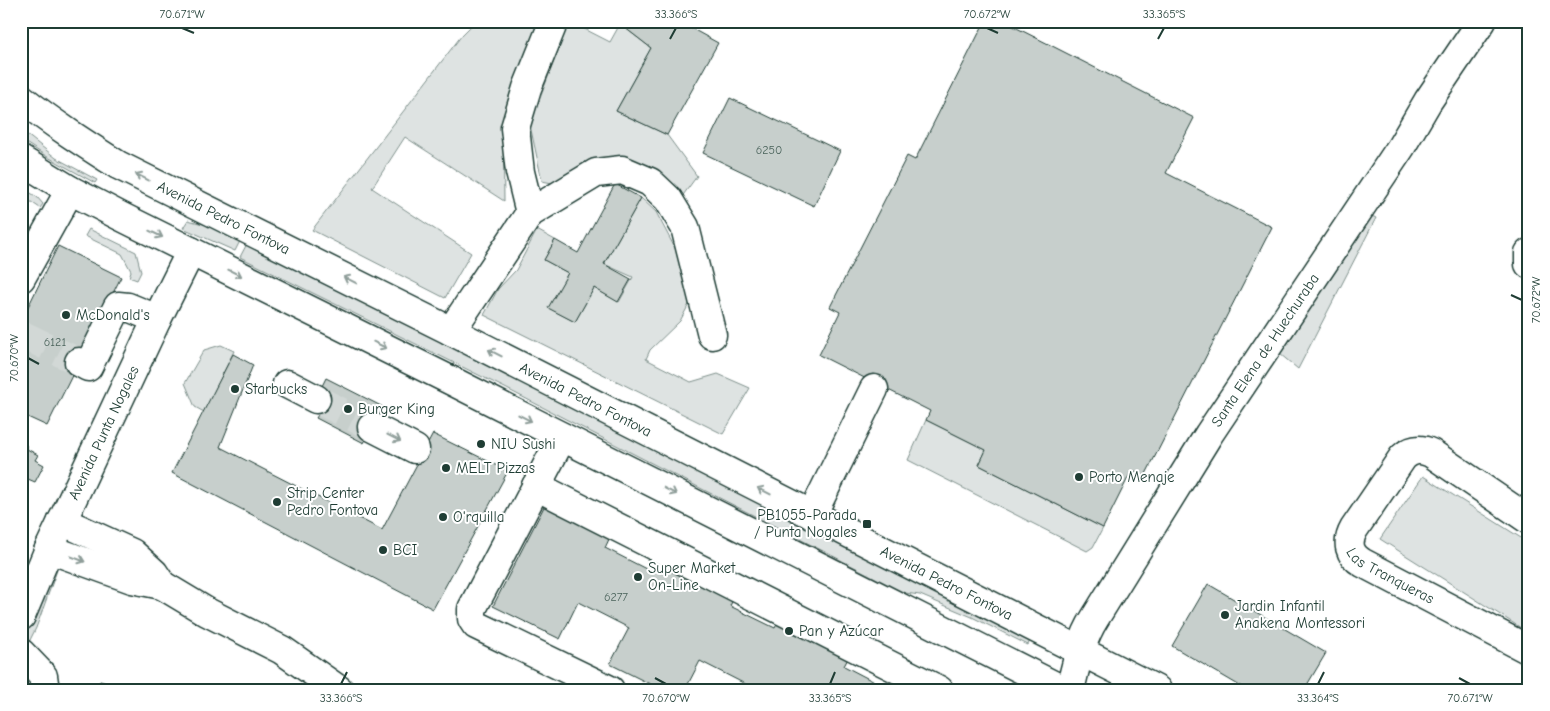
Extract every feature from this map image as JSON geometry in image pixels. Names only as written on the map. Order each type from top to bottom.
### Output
[{"type":"street","points":[[530,213],[520,172],[515,128],[527,88],[554,21]]},
{"type":"street","name":"Santa Elena de Huechuraba","points":[[1070,690],[1080,650],[1089,628],[1209,434],[1401,147],[1428,101],[1482,21]]},
{"type":"street","name":"Avenida Pedro Fontova","points":[[21,98],[60,128],[118,164],[1157,690]]},
{"type":"street","points":[[21,160],[70,190],[191,252],[1062,690]]},
{"type":"street","points":[[451,331],[530,213],[596,173],[622,170],[650,182],[668,199],[684,227],[712,335]]},
{"type":"street","points":[[21,278],[70,190]]},
{"type":"street","name":"Avenida Punta Nogales","points":[[21,616],[49,548],[157,319],[191,252]]},
{"type":"street","points":[[1529,253],[1529,264]]},
{"type":"street","points":[[79,362],[88,366],[118,306],[128,307],[157,319]]},
{"type":"street","points":[[287,384],[316,399]]},
{"type":"street","points":[[812,515],[874,389]]},
{"type":"street","points":[[372,428],[415,449]]},
{"type":"street","points":[[562,437],[472,609],[472,619],[476,624],[610,690]]},
{"type":"street","name":"Las Tranqueras","points":[[1529,520],[1431,453],[1416,449],[1408,452],[1403,457],[1354,529],[1349,541],[1352,554],[1363,563],[1529,650]]},
{"type":"street","points":[[536,486],[939,690]]},
{"type":"street","points":[[62,521],[132,553],[154,572],[162,585]]},
{"type":"street","points":[[49,548],[132,579],[162,585],[207,612],[282,650],[337,689]]},
{"type":"street","points":[[21,653],[43,676],[45,690]]},
{"type":"shaded area","points":[[476,21],[541,21],[503,123],[504,201],[405,137],[372,188],[471,253],[445,298],[312,230],[462,35]]},
{"type":"shaded area","points":[[569,21],[610,42],[620,24],[651,48],[616,111],[667,135],[697,176],[681,198],[654,174],[557,184],[542,181],[530,125]]},
{"type":"shaded area","points":[[21,130],[56,158],[97,180],[95,183],[21,140]]},
{"type":"shaded area","points":[[21,187],[37,197],[43,204],[40,208],[21,195]]},
{"type":"shaded area","points":[[641,198],[656,212],[677,252],[693,297],[680,321],[650,350],[646,359],[691,382],[718,374],[750,388],[723,434],[484,315],[498,289],[516,270],[537,230],[555,240],[544,260],[568,273],[549,308],[575,322],[594,288],[619,302],[633,277],[604,264]]},
{"type":"shaded area","points":[[1372,216],[1376,218],[1298,369],[1280,354]]},
{"type":"shaded area","points":[[188,220],[222,226],[243,235],[235,251],[183,228]]},
{"type":"shaded area","points":[[89,229],[136,252],[141,272],[137,280],[129,277],[131,271],[122,254],[85,236]]},
{"type":"shaded area","points":[[250,238],[1030,640],[1028,645],[972,617],[920,595],[905,593],[505,388],[240,257]]},
{"type":"shaded area","points":[[221,345],[234,351],[204,412],[195,407],[185,383],[204,350]]},
{"type":"shaded area","points":[[926,420],[986,450],[979,465],[1103,528],[1093,547],[1087,551],[908,460]]},
{"type":"shaded area","points":[[1423,476],[1529,543],[1529,633],[1380,539]]},
{"type":"shaded area","points":[[52,560],[60,562],[36,628],[28,644],[22,638]]},
{"type":"building","points":[[622,21],[678,21],[718,43],[667,135],[616,111],[651,48],[620,24]]},
{"type":"building","points":[[985,21],[1003,21],[1194,118],[1166,173],[1272,227],[1145,476],[1132,470],[1103,528],[979,465],[986,450],[926,420],[930,411],[819,355],[840,312],[830,307],[907,156],[915,160]]},
{"type":"building","points":[[730,98],[840,151],[814,206],[703,153]]},
{"type":"building","points":[[615,184],[641,198],[604,264],[631,279],[618,302],[594,288],[575,322],[548,308],[568,273],[544,260],[555,240],[578,253]]},
{"type":"building","points":[[58,246],[121,277],[47,426],[21,414],[21,321]]},
{"type":"building","name":"Strip Center Pedro Fontova","points":[[233,354],[253,365],[220,447],[382,530],[433,434],[508,471],[433,609],[172,473]]},
{"type":"building","points":[[326,378],[383,407],[364,443],[316,418],[319,413],[311,408]]},
{"type":"building","points":[[21,443],[38,455],[35,460],[44,465],[35,482],[28,479],[25,483],[21,481]]},
{"type":"building","points":[[21,494],[27,498],[21,510]]},
{"type":"building","points":[[546,503],[610,537],[605,548],[652,572],[661,554],[736,593],[730,606],[775,628],[782,615],[852,651],[844,666],[890,690],[745,690],[747,685],[700,661],[685,690],[662,690],[610,664],[629,628],[578,602],[560,639],[493,606]]},
{"type":"building","name":"Jardin Infantil Anakena Montessori","points":[[1208,584],[1326,653],[1304,690],[1247,690],[1172,646]]},
{"type":"building","points":[[896,677],[921,690],[890,690]]},
{"type":"building","points":[[100,681],[119,687],[118,690],[82,690],[85,682],[98,686]]},
{"type":"tunnel","points":[[21,334],[79,362]]},
{"type":"tunnel","points":[[316,399],[372,427]]},
{"type":"place","name":"McDonald's","points":[[66,315]]},
{"type":"place","name":"Starbucks","points":[[235,389]]},
{"type":"place","name":"Burger King","points":[[348,409]]},
{"type":"place","name":"NIU Sushi","points":[[481,444]]},
{"type":"place","name":"MELT Pizzas","points":[[446,468]]},
{"type":"place","name":"Porto Menaje","points":[[1079,477]]},
{"type":"place","name":"Strip Center Pedro Fontova","points":[[277,502]]},
{"type":"place","name":"O'rquilla","points":[[443,517]]},
{"type":"place","name":"PB1055-Parada / Punta Nogales","points":[[867,524]]},
{"type":"place","name":"BCI","points":[[383,550]]},
{"type":"place","name":"Super Market On-Line","points":[[638,577]]},
{"type":"place","name":"Jardin Infantil Anakena Montessori","points":[[1225,615]]},
{"type":"place","name":"Pan y Azúcar","points":[[789,631]]}]
